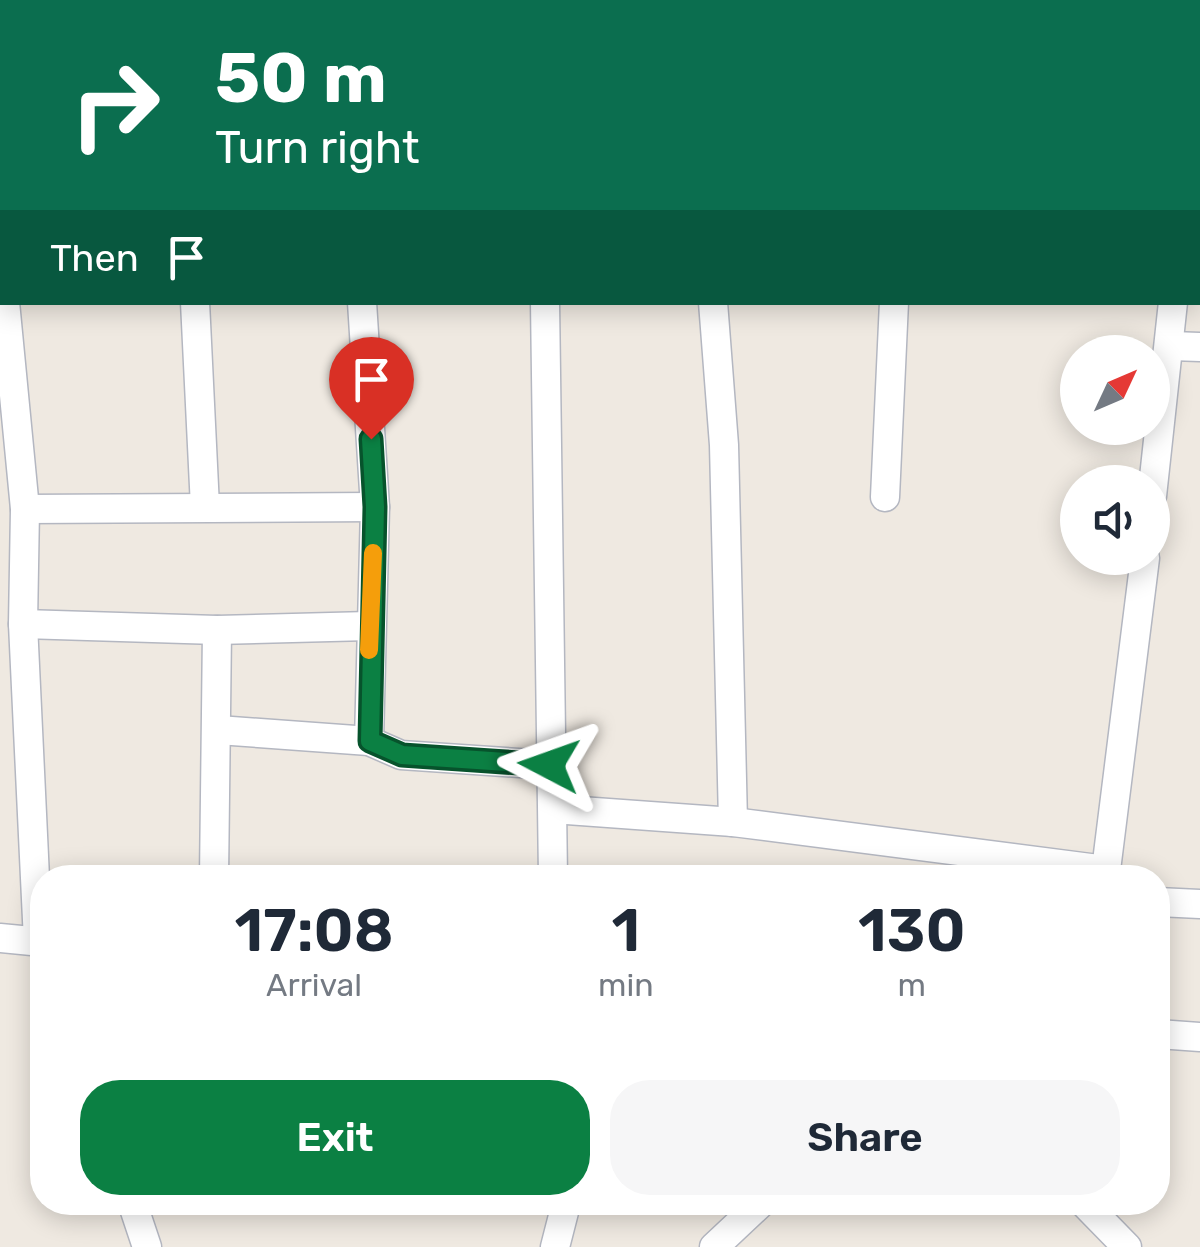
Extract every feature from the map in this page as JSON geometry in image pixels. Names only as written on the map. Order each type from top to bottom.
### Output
[{"type":"street","points":[[5,305],[26,509],[23,624],[36,865]]},
{"type":"street","points":[[195,305],[205,507]]},
{"type":"street","points":[[362,305],[375,507],[369,626],[370,741]]},
{"type":"street","points":[[545,305],[553,865]]},
{"type":"street","points":[[713,305],[724,445],[733,822]]},
{"type":"street","points":[[886,497],[894,305]]},
{"type":"street","points":[[1156,465],[1173,305]]},
{"type":"street","points":[[1171,346],[1200,347]]},
{"type":"street","points":[[26,509],[375,507]]},
{"type":"street","points":[[1106,865],[1143,575]]},
{"type":"street","points":[[23,624],[217,630],[369,626]]},
{"type":"street","points":[[214,865],[217,630]]},
{"type":"street","points":[[218,730],[370,741],[402,755],[549,765]]},
{"type":"street","points":[[552,808],[733,822],[1041,865]]},
{"type":"street","points":[[1170,903],[1200,904]]},
{"type":"street","points":[[0,938],[30,940]]},
{"type":"street","points":[[1170,1035],[1200,1037]]},
{"type":"street","points":[[136,1215],[147,1247]]},
{"type":"street","points":[[555,1247],[563,1215]]},
{"type":"street","points":[[714,1247],[748,1215]]},
{"type":"street","points":[[1096,1215],[1127,1247]]},
{"type":"slow traffic","points":[[369,650],[373,553]]},
{"type":"route","points":[[371,439],[375,507],[369,626],[370,741],[402,755],[549,765]]}]
